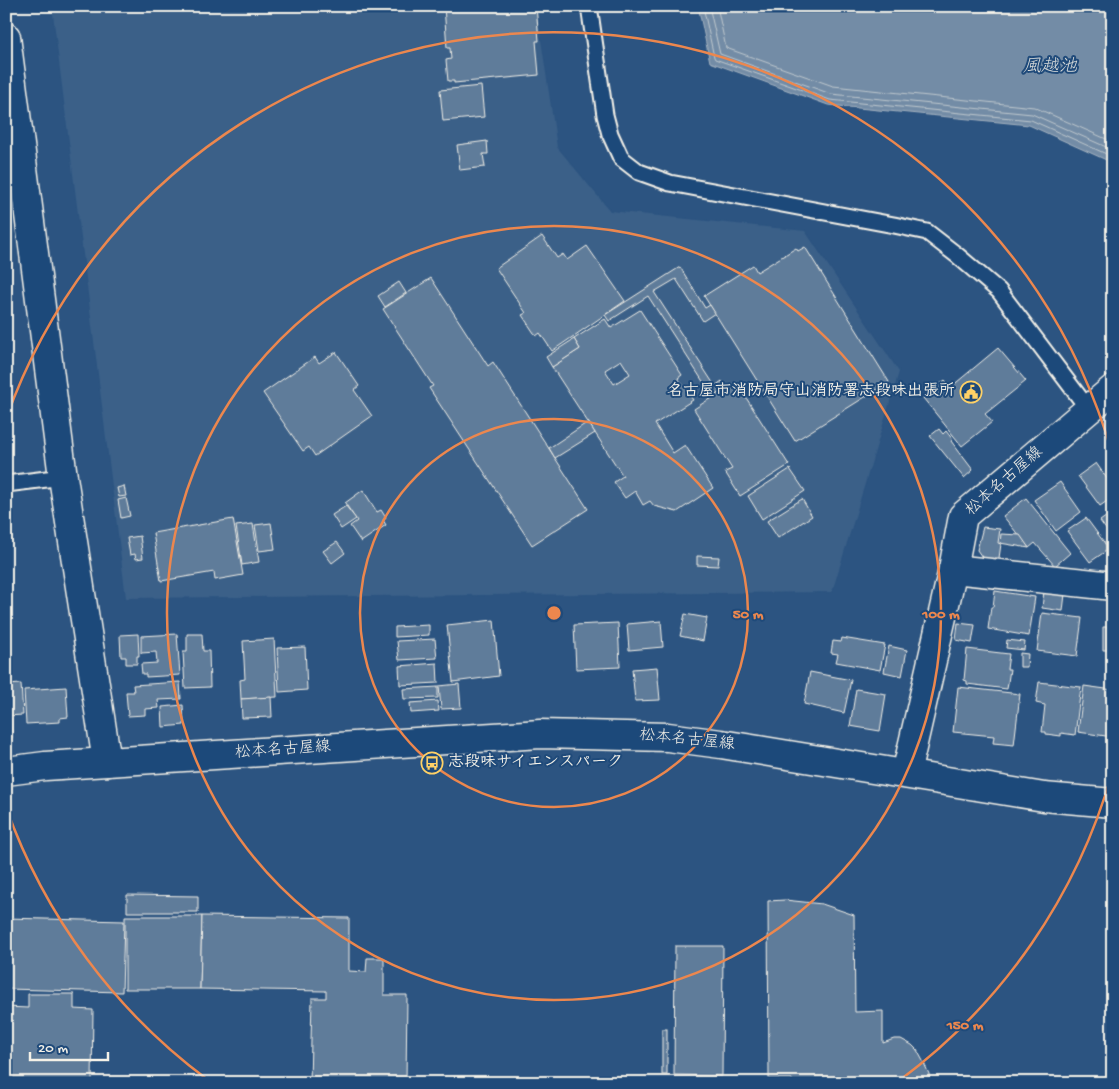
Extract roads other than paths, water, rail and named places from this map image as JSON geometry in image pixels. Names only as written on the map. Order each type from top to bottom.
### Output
[{"type":"main road","points":[[6,37],[63,477],[106,762]]},
{"type":"main road","name":"松本名古屋線","points":[[6,771],[45,766],[540,734],[668,737],[906,774],[953,569],[963,516],[1113,389]]},
{"type":"main road","points":[[953,569],[1113,586]]},
{"type":"main road","points":[[906,774],[1044,797],[1113,803]]},
{"type":"lane","points":[[589,6],[605,115],[610,134],[621,158],[639,172],[670,183],[927,232],[999,291],[1089,410]]},
{"type":"lane","points":[[6,484],[63,477]]},
{"type":"water","name":"風越池","points":[[698,6],[1113,6],[1113,163],[1029,125],[828,105],[710,62]]},
{"type":"place","name":"名古屋市消防局守山消防署志段味出張所","points":[[971,392]]},
{"type":"place","name":"志段味サイエンスパーク","points":[[432,763]]}]
